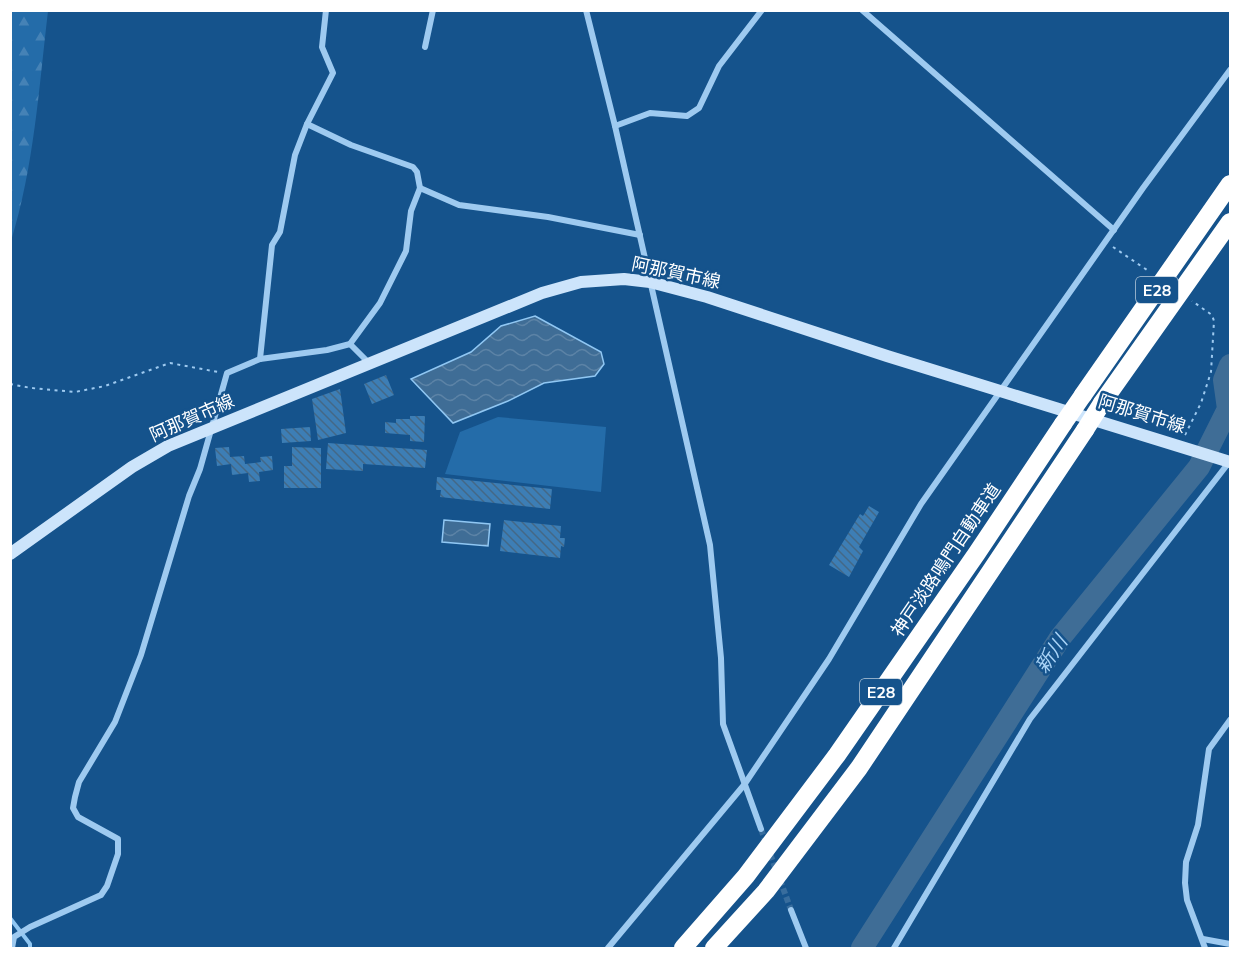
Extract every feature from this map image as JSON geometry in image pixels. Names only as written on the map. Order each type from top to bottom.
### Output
[{"type":"highway","name":"神戸淡路鳴門自動車道","points":[[683,948],[746,876],[837,754],[1230,184]]},
{"type":"highway","name":"E28","points":[[714,948],[766,891],[859,768],[1102,403],[1230,222]]},
{"type":"main road","name":"阿那賀市線","points":[[10,554],[132,467],[168,446],[542,292],[582,282],[624,279],[650,282],[707,297],[887,356],[1227,460]]},
{"type":"street","points":[[260,359],[272,245],[280,232],[295,155],[307,124],[333,73],[322,47],[326,10]]},
{"type":"street","points":[[425,47],[433,10]]},
{"type":"street","points":[[586,10],[615,126],[710,545],[721,658],[723,724],[761,830]]},
{"type":"street","points":[[615,126],[650,113],[687,116],[699,108],[719,66],[762,10]]},
{"type":"street","points":[[862,10],[1114,230]]},
{"type":"street","points":[[608,948],[744,785],[829,659],[921,504],[1230,70]]},
{"type":"street","points":[[12,948],[14,937],[91,901],[101,895],[107,886],[118,854],[118,839],[78,817],[73,808],[75,797],[80,782],[115,722],[141,655],[189,496],[213,427],[214,416],[227,374],[260,359],[327,350],[350,344],[380,303],[406,251],[411,211],[420,188],[417,172],[413,167],[351,145],[307,124]]},
{"type":"street","points":[[420,188],[459,205],[548,217],[639,235]]},
{"type":"street","points":[[350,344],[369,363]]},
{"type":"street","points":[[894,948],[1030,719],[1227,460]]},
{"type":"street","points":[[1204,948],[1203,939],[1187,900],[1186,862],[1198,825],[1209,749],[1230,720]]},
{"type":"street","points":[[791,910],[806,948]]},
{"type":"street","points":[[1203,939],[1230,944]]},
{"type":"path","points":[[1106,242],[1147,270]]},
{"type":"path","points":[[1183,446],[1211,372],[1214,332],[1212,315],[1187,298]]},
{"type":"path","points":[[10,384],[75,392],[105,386],[170,363],[227,374]]},
{"type":"green space","points":[[11,10],[48,11],[30,156],[11,241]]},
{"type":"green space","points":[[498,417],[606,427],[601,492],[445,474],[460,432]]},
{"type":"water","points":[[535,316],[601,352],[604,364],[595,376],[544,383],[508,401],[453,423],[411,379],[471,352],[501,326]]},
{"type":"water","points":[[444,520],[490,524],[488,546],[442,542]]},
{"type":"building","points":[[386,375],[394,395],[372,404],[364,384]]},
{"type":"building","points":[[340,389],[346,433],[318,440],[312,399]]},
{"type":"building","points":[[410,416],[425,416],[424,442],[410,441],[410,435],[385,433],[385,422],[396,423],[396,419],[410,419]]},
{"type":"building","points":[[310,427],[311,441],[282,443],[281,429]]},
{"type":"building","points":[[328,443],[427,450],[425,468],[363,464],[363,471],[326,469]]},
{"type":"building","points":[[229,447],[230,457],[244,456],[245,464],[261,462],[260,457],[272,456],[273,470],[259,472],[260,481],[249,482],[248,473],[232,475],[231,464],[217,466],[215,448]]},
{"type":"building","points":[[292,447],[321,448],[321,488],[284,488],[284,466],[292,466]]},
{"type":"building","points":[[437,477],[552,489],[550,509],[440,497],[441,490],[436,490]]},
{"type":"building","points":[[869,506],[879,512],[859,547],[863,551],[849,577],[829,565],[860,514],[863,516]]},
{"type":"building","points":[[504,520],[561,526],[560,538],[565,538],[564,547],[561,546],[560,558],[500,551]]},
{"type":"waterway","name":"新川","points":[[862,948],[1060,638],[1199,467],[1228,409],[1224,380],[1230,365]]},
{"type":"waterway","points":[[10,918],[30,944],[30,948]]},
{"type":"tunnel","points":[[761,829],[776,870]]},
{"type":"tunnel","points":[[780,880],[791,910]]}]
